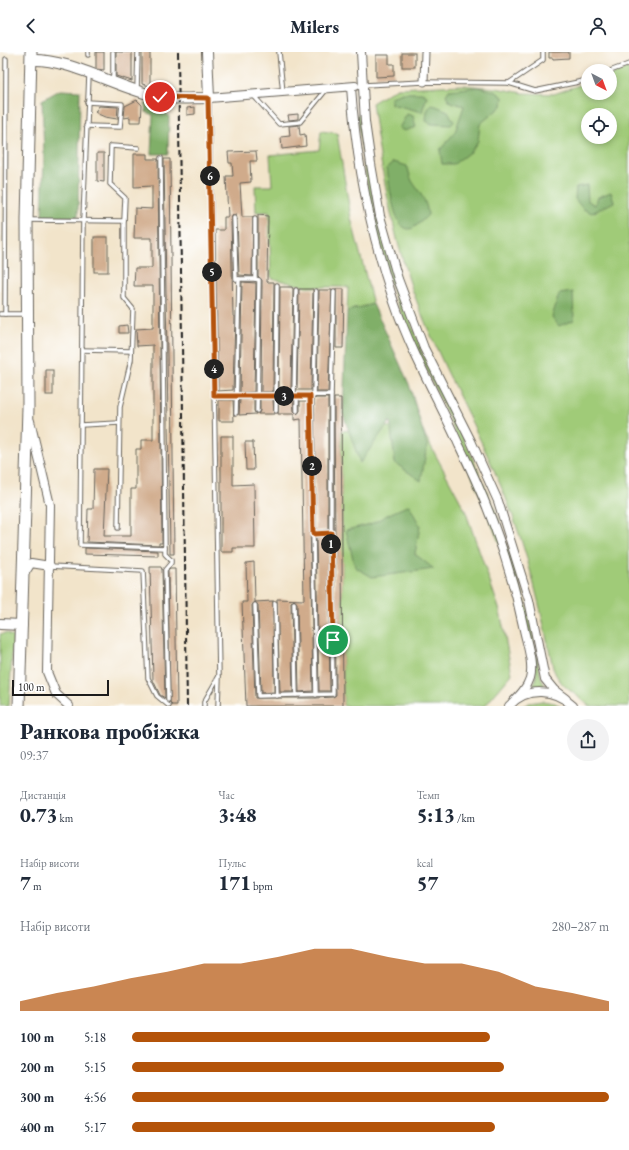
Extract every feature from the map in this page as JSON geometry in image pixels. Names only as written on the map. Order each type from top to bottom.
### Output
[{"type":"main road","points":[[19,706],[28,408],[27,220],[31,56],[45,59],[160,97],[208,98],[207,52]]},
{"type":"main road","points":[[0,624],[22,625]]},
{"type":"street","points":[[361,52],[365,122],[377,198],[398,279],[424,348],[474,448],[498,501],[529,600],[545,679],[554,690],[573,706]]},
{"type":"street","points":[[424,82],[425,52]]},
{"type":"street","points":[[208,98],[326,90],[362,85]]},
{"type":"street","points":[[351,87],[354,130],[368,214],[383,271],[415,356],[459,443],[483,498],[515,592],[531,670],[528,684],[511,704]]},
{"type":"street","points":[[28,408],[50,505],[50,581],[47,672],[56,694],[69,706]]},
{"type":"street","points":[[24,574],[31,563],[50,566]]},
{"type":"street","points":[[511,704],[525,695],[539,692],[553,693],[566,699]]},
{"type":"lane","points":[[113,52],[113,82]]},
{"type":"lane","points":[[137,90],[138,52]]},
{"type":"lane","points":[[279,52],[283,93]]},
{"type":"lane","points":[[509,83],[543,60],[543,52]]},
{"type":"lane","points":[[6,59],[2,314],[27,314]]},
{"type":"lane","points":[[617,69],[629,64]]},
{"type":"lane","points":[[89,74],[86,102],[83,220],[80,545],[165,548]]},
{"type":"lane","points":[[362,85],[424,82],[509,83],[535,91],[581,81]]},
{"type":"lane","points":[[253,95],[279,124],[300,122],[326,90]]},
{"type":"lane","points":[[0,94],[5,93]]},
{"type":"lane","points":[[208,98],[219,676],[218,706]]},
{"type":"lane","points":[[86,102],[122,104],[120,127],[86,126]]},
{"type":"lane","points":[[118,528],[120,407],[131,360],[132,309],[124,298],[125,198],[110,184],[111,146],[138,148]]},
{"type":"lane","points":[[161,158],[165,554],[172,563],[165,570],[168,700]]},
{"type":"lane","points":[[234,218],[236,279],[259,280],[256,411]]},
{"type":"lane","points":[[255,219],[255,279]]},
{"type":"lane","points":[[27,220],[124,220]]},
{"type":"lane","points":[[236,414],[239,279]]},
{"type":"lane","points":[[276,411],[277,286]]},
{"type":"lane","points":[[296,290],[297,410]]},
{"type":"lane","points":[[316,291],[312,396],[316,695]]},
{"type":"lane","points":[[255,605],[258,696],[334,694],[331,533],[331,395],[334,292]]},
{"type":"lane","points":[[82,350],[131,351]]},
{"type":"lane","points":[[214,396],[331,395]]},
{"type":"lane","points":[[81,425],[119,423]]},
{"type":"lane","points":[[313,534],[331,533]]},
{"type":"lane","points":[[50,566],[143,571],[148,678],[157,696],[169,706]]},
{"type":"lane","points":[[294,602],[296,695]]},
{"type":"lane","points":[[275,603],[278,696]]},
{"type":"lane","points":[[204,706],[204,702],[219,676]]},
{"type":"green space","points":[[629,67],[629,706],[589,706],[559,680],[553,668],[544,624],[521,538],[494,470],[445,368],[412,289],[392,220],[372,103],[397,88],[463,85],[496,88],[523,93],[554,94],[581,84],[581,100],[617,100],[617,72]]},
{"type":"green space","points":[[478,87],[495,91],[503,97],[502,106],[480,124],[478,141],[471,151],[454,164],[442,164],[440,150],[455,132],[464,106],[450,102],[446,95],[449,90]]},
{"type":"green space","points":[[60,90],[80,91],[78,217],[42,217],[44,155],[42,100]]},
{"type":"green space","points":[[403,93],[422,93],[427,96],[422,112],[391,104],[391,97]]},
{"type":"green space","points":[[145,104],[160,104],[169,117],[168,154],[151,154],[153,115],[146,112]]},
{"type":"green space","points":[[431,104],[448,111],[454,122],[451,125],[432,124],[426,121],[427,111]]},
{"type":"green space","points":[[360,113],[375,208],[392,272],[422,352],[470,452],[498,518],[528,612],[541,678],[547,691],[531,691],[536,679],[536,673],[528,628],[518,590],[449,418],[406,326],[389,279],[371,210],[357,115]]},
{"type":"green space","points":[[407,114],[413,116],[416,127],[404,131],[399,128]]},
{"type":"green space","points":[[321,131],[337,133],[351,218],[373,304],[347,311],[348,287],[306,287],[271,278],[269,212],[256,212],[255,186],[272,186],[270,155],[319,150]]},
{"type":"green space","points":[[394,162],[407,166],[412,181],[423,197],[426,205],[428,215],[413,228],[406,228],[401,224],[393,206],[387,168]]},
{"type":"green space","points":[[587,185],[588,201],[595,205],[598,197],[611,192],[614,202],[592,213],[583,209],[575,199],[576,187]]},
{"type":"green space","points":[[573,292],[574,320],[559,326],[552,317],[559,294]]},
{"type":"green space","points":[[373,304],[409,384],[427,445],[421,481],[395,463],[390,421],[360,463],[343,414],[347,311]]},
{"type":"green space","points":[[419,424],[465,510],[500,611],[512,674],[485,706],[343,706],[341,431]]},
{"type":"green space","points":[[409,505],[420,526],[415,554],[434,569],[372,577],[355,567],[346,530],[371,524]]},
{"type":"green space","points":[[6,633],[13,637],[9,706],[0,706],[0,634]]},
{"type":"green space","points":[[542,701],[555,703],[560,706],[523,706],[529,703]]},
{"type":"building","points":[[96,52],[104,52],[104,70],[96,69]]},
{"type":"building","points":[[116,52],[132,52],[132,81],[116,76]]},
{"type":"building","points":[[142,52],[150,52],[150,86],[142,84]]},
{"type":"building","points":[[549,52],[569,52],[569,58],[549,58]]},
{"type":"building","points":[[402,53],[415,53],[415,67],[402,67]]},
{"type":"building","points":[[376,55],[389,55],[389,64],[394,64],[394,76],[376,77]]},
{"type":"building","points":[[137,100],[142,105],[141,122],[130,122],[130,117],[124,118],[125,106]]},
{"type":"building","points":[[99,106],[118,107],[117,119],[105,117],[95,112]]},
{"type":"building","points":[[195,107],[195,114],[187,115],[187,108]]},
{"type":"building","points":[[298,114],[298,119],[289,120],[288,115]]},
{"type":"building","points":[[299,125],[300,135],[305,134],[306,146],[282,149],[281,137],[290,136],[289,126]]},
{"type":"building","points":[[256,151],[257,161],[250,161],[251,182],[240,183],[242,217],[253,217],[252,276],[239,275],[237,218],[236,215],[233,215],[231,218],[233,316],[235,316],[233,390],[218,391],[215,230],[224,230],[224,217],[228,217],[226,176],[233,176],[232,163],[229,163],[228,152]]},
{"type":"building","points":[[97,153],[104,153],[104,182],[97,181]]},
{"type":"building","points":[[134,154],[147,154],[147,159],[158,159],[162,543],[159,543],[159,545],[87,542],[88,509],[93,509],[94,469],[107,469],[104,536],[131,536],[131,489],[136,489],[136,449],[141,449],[141,440],[153,440],[153,345],[137,346],[136,329],[153,328],[153,286],[134,286],[135,268],[152,268],[152,238],[134,238],[135,208],[152,209],[152,186],[134,187]]},
{"type":"building","points":[[164,159],[170,159],[174,554],[170,554]]},
{"type":"building","points":[[258,215],[268,216],[267,282],[274,282],[273,392],[261,392],[262,280],[258,276]]},
{"type":"building","points":[[94,237],[108,237],[108,272],[94,272]]},
{"type":"building","points":[[242,282],[256,283],[254,392],[240,393]]},
{"type":"building","points":[[280,287],[292,287],[293,289],[291,390],[279,389]]},
{"type":"building","points":[[299,289],[313,289],[311,390],[297,390]]},
{"type":"building","points":[[336,289],[344,289],[343,348],[336,348]]},
{"type":"building","points":[[319,290],[332,290],[328,392],[317,392]]},
{"type":"building","points":[[127,325],[128,333],[119,333],[119,326]]},
{"type":"building","points":[[46,370],[53,370],[53,395],[46,395]]},
{"type":"building","points":[[328,398],[328,530],[316,531],[314,399]]},
{"type":"building","points":[[334,398],[341,398],[343,706],[246,706],[242,602],[247,602],[246,563],[254,562],[255,602],[252,605],[255,698],[316,698],[333,697],[336,695]]},
{"type":"building","points":[[240,399],[254,399],[254,411],[256,414],[239,415]]},
{"type":"building","points":[[260,399],[273,399],[274,414],[258,414],[260,411]]},
{"type":"building","points":[[279,399],[293,399],[294,411],[297,414],[300,411],[300,401],[308,401],[313,691],[299,692],[297,603],[294,600],[291,603],[293,692],[280,692],[277,599],[304,600],[301,419],[294,420],[294,414],[278,414]]},
{"type":"building","points":[[219,400],[233,400],[234,421],[219,421]]},
{"type":"building","points":[[221,436],[233,436],[233,485],[254,484],[255,548],[233,548],[233,552],[221,552]]},
{"type":"building","points":[[245,442],[253,442],[254,470],[246,470]]},
{"type":"building","points":[[328,536],[330,691],[319,691],[316,537]]},
{"type":"building","points":[[85,548],[158,551],[158,556],[85,554]]},
{"type":"building","points":[[150,567],[161,567],[162,570],[165,698],[160,695],[153,680]]},
{"type":"building","points":[[170,569],[175,569],[177,705],[172,705],[170,703],[168,571]]},
{"type":"building","points":[[273,601],[274,692],[261,693],[258,605],[255,602]]},
{"type":"railway","points":[[178,52],[187,706]]},
{"type":"route","points":[[160,97],[208,98],[214,396],[310,396],[313,534],[331,533],[333,640]]}]
